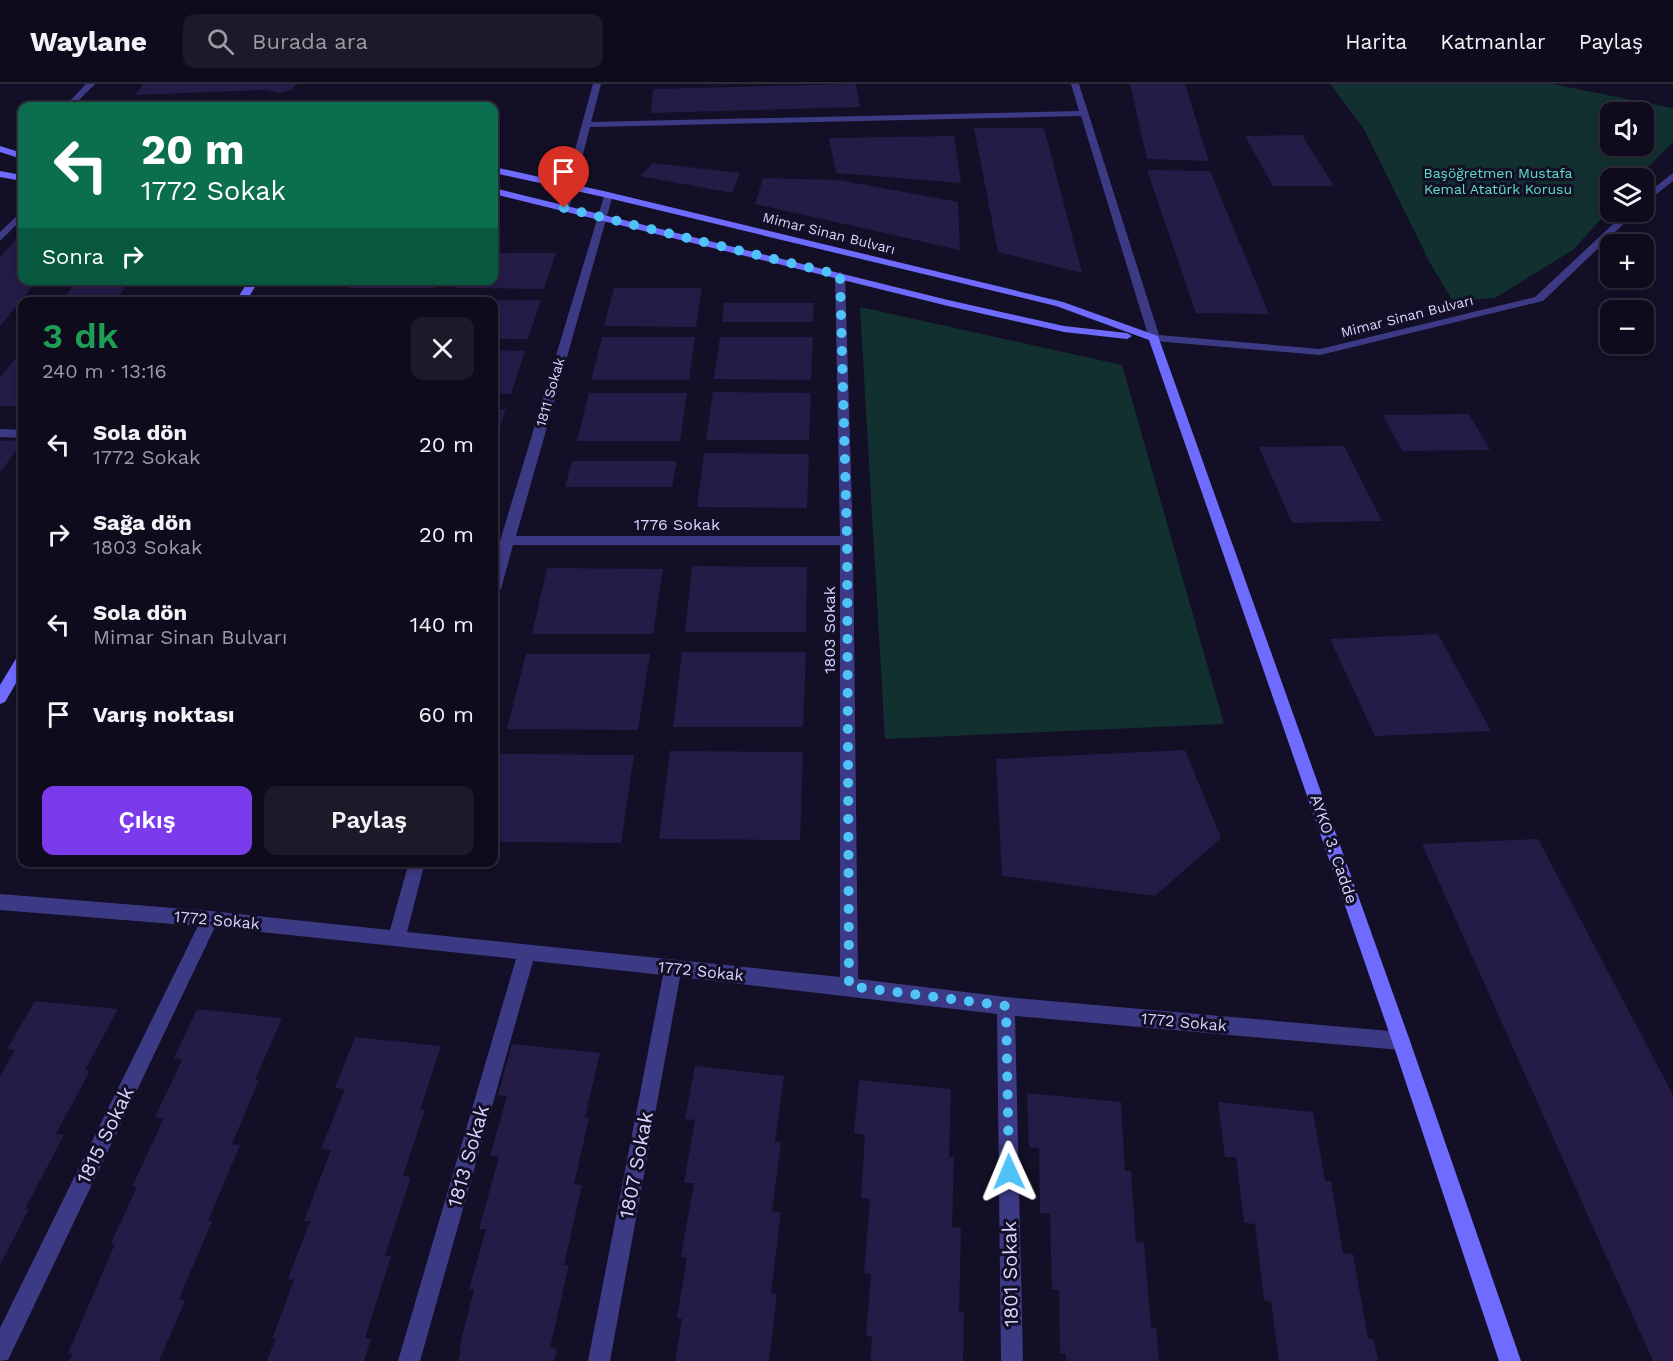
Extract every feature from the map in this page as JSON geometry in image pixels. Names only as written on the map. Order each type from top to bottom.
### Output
[{"type":"street","points":[[73,102],[92,84]]},
{"type":"street","points":[[564,208],[597,84]]},
{"type":"street","points":[[1075,84],[1150,319],[1154,338]]},
{"type":"street","points":[[585,125],[1084,113]]},
{"type":"street","points":[[0,149],[18,154]]},
{"type":"street","name":"Mimar Sinan Bulvarı","points":[[498,171],[608,195],[1059,304],[1154,338]]},
{"type":"street","points":[[0,174],[18,177]]},
{"type":"street","points":[[1654,192],[1673,176]]},
{"type":"street","name":"Mimar Sinan Bulvarı","points":[[498,192],[600,215],[948,303],[1064,329],[1320,352],[1539,299],[1620,222]]},
{"type":"street","name":"1811 Sokak","points":[[498,574],[600,215],[608,195]]},
{"type":"street","points":[[0,238],[18,218]]},
{"type":"street","name":"1803 Sokak","points":[[840,275],[847,540],[849,986]]},
{"type":"street","name":"AYKO 3. Cadde","points":[[1154,338],[1401,1041],[1510,1361]]},
{"type":"street","points":[[0,433],[18,434]]},
{"type":"street","name":"1776 Sokak","points":[[507,541],[847,540]]},
{"type":"street","points":[[0,698],[18,668]]},
{"type":"street","points":[[396,939],[416,867]]},
{"type":"street","name":"1772 Sokak","points":[[0,902],[210,919],[849,986],[1006,1006],[1401,1041]]},
{"type":"street","name":"1815 Sokak","points":[[0,1352],[210,919]]},
{"type":"street","name":"1813 Sokak","points":[[409,1361],[527,952]]},
{"type":"street","name":"1807 Sokak","points":[[599,1361],[674,969]]},
{"type":"street","name":"1801 Sokak","points":[[1006,1006],[1012,1361]]},
{"type":"green space","name":"Başöğretmen Mustafa Kemal Atatürk Korusu","points":[[1330,84],[1552,84],[1643,102],[1600,102],[1600,156],[1654,156],[1654,104],[1673,108],[1673,142],[1648,168],[1600,168],[1600,220],[1573,250],[1495,298],[1453,301],[1430,263],[1364,129]]},
{"type":"green space","points":[[860,307],[1122,365],[1224,724],[885,739]]},
{"type":"building","points":[[143,84],[297,84],[291,90],[279,93],[265,90],[135,95]]},
{"type":"building","points":[[856,84],[860,107],[651,113],[653,89]]},
{"type":"building","points":[[1130,84],[1185,84],[1209,161],[1147,159]]},
{"type":"building","points":[[974,128],[1044,128],[1082,273],[998,252]]},
{"type":"building","points":[[1302,135],[1334,186],[1273,186],[1245,136]]},
{"type":"building","points":[[954,136],[961,183],[836,173],[829,138]]},
{"type":"building","points":[[653,163],[740,173],[732,193],[640,176]]},
{"type":"building","points":[[1147,170],[1210,171],[1269,314],[1196,313]]},
{"type":"building","points":[[763,178],[839,180],[958,202],[960,250],[755,204]]},
{"type":"building","points":[[18,237],[18,285],[34,285],[24,297],[18,297],[18,304],[0,326],[0,257]]},
{"type":"building","points":[[498,253],[556,253],[544,289],[456,288],[457,285],[498,285]]},
{"type":"building","points":[[74,285],[127,285],[118,297],[65,297]]},
{"type":"building","points":[[348,285],[436,285],[435,288],[347,288]]},
{"type":"building","points":[[614,288],[702,288],[696,327],[604,326]]},
{"type":"building","points":[[498,300],[541,300],[528,339],[498,339]]},
{"type":"building","points":[[724,303],[814,303],[813,322],[722,322]]},
{"type":"building","points":[[602,337],[695,337],[689,380],[591,380]]},
{"type":"building","points":[[720,337],[813,337],[811,380],[714,379]]},
{"type":"building","points":[[498,350],[525,351],[511,394],[498,394]]},
{"type":"building","points":[[18,355],[18,406],[0,406],[0,378]]},
{"type":"building","points":[[713,392],[811,393],[809,440],[706,440]]},
{"type":"building","points":[[589,393],[687,393],[680,441],[577,441]]},
{"type":"building","points":[[498,409],[506,409],[498,434]]},
{"type":"building","points":[[1469,414],[1490,450],[1402,451],[1383,415]]},
{"type":"building","points":[[18,440],[18,448],[0,473],[0,441]]},
{"type":"building","points":[[1344,446],[1382,521],[1292,523],[1259,447]]},
{"type":"building","points":[[704,453],[809,454],[807,508],[697,507]]},
{"type":"building","points":[[572,461],[677,461],[672,487],[565,487]]},
{"type":"building","points":[[692,566],[807,567],[806,632],[685,632]]},
{"type":"building","points":[[547,568],[663,569],[653,634],[532,634]]},
{"type":"building","points":[[1438,634],[1491,731],[1375,736],[1330,639]]},
{"type":"building","points":[[682,652],[806,652],[803,727],[673,727]]},
{"type":"building","points":[[526,654],[650,654],[638,730],[507,729]]},
{"type":"building","points":[[1185,750],[1221,838],[1155,896],[1002,876],[996,759]]},
{"type":"building","points":[[670,751],[803,752],[800,840],[659,839]]},
{"type":"building","points":[[501,754],[634,755],[621,843],[498,842],[498,767]]},
{"type":"building","points":[[1538,839],[1673,1095],[1673,1361],[1653,1361],[1422,844]]},
{"type":"building","points":[[35,1001],[118,1009],[85,1070],[90,1071],[56,1134],[64,1135],[25,1209],[29,1209],[0,1265],[0,1076],[15,1050],[7,1049]]},
{"type":"building","points":[[197,1009],[282,1018],[255,1080],[259,1080],[232,1144],[240,1145],[208,1221],[212,1221],[179,1299],[185,1301],[159,1361],[69,1361],[72,1353],[68,1353],[115,1244],[111,1243],[137,1187],[132,1187],[164,1118],[155,1117],[182,1060],[174,1058]]},
{"type":"building","points":[[355,1037],[441,1046],[420,1110],[425,1110],[403,1176],[411,1177],[385,1256],[391,1256],[365,1338],[371,1339],[364,1361],[267,1361],[276,1338],[272,1339],[294,1280],[288,1279],[310,1221],[304,1221],[331,1150],[321,1149],[345,1089],[335,1088]]},
{"type":"building","points":[[512,1044],[600,1053],[585,1117],[589,1118],[574,1184],[582,1185],[564,1265],[569,1265],[550,1348],[557,1349],[554,1361],[458,1361],[461,1349],[459,1348],[474,1290],[469,1289],[486,1229],[479,1229],[499,1157],[490,1156],[507,1096],[498,1095]]},
{"type":"building","points":[[695,1066],[784,1076],[775,1142],[781,1142],[772,1211],[781,1212],[771,1293],[777,1294],[769,1361],[675,1361],[682,1319],[677,1318],[687,1258],[681,1256],[694,1183],[684,1183],[695,1120],[685,1119]]},
{"type":"building","points":[[859,1080],[951,1089],[949,1157],[954,1157],[952,1227],[961,1228],[959,1311],[964,1312],[963,1361],[870,1361],[872,1337],[866,1336],[871,1274],[864,1273],[870,1199],[861,1198],[865,1135],[854,1133]]},
{"type":"building","points":[[1027,1093],[1121,1102],[1125,1171],[1131,1171],[1136,1242],[1144,1243],[1151,1327],[1156,1328],[1159,1361],[1066,1361],[1066,1354],[1060,1353],[1059,1290],[1052,1289],[1050,1214],[1040,1213],[1039,1148],[1029,1147]]},
{"type":"building","points":[[1218,1102],[1313,1112],[1325,1181],[1331,1181],[1343,1253],[1353,1254],[1368,1338],[1374,1340],[1378,1361],[1279,1361],[1271,1302],[1264,1300],[1255,1224],[1244,1223],[1236,1157],[1225,1157]]},
{"type":"route","points":[[564,208],[840,275],[847,540],[849,986],[1006,1006],[1009,1172]]}]
